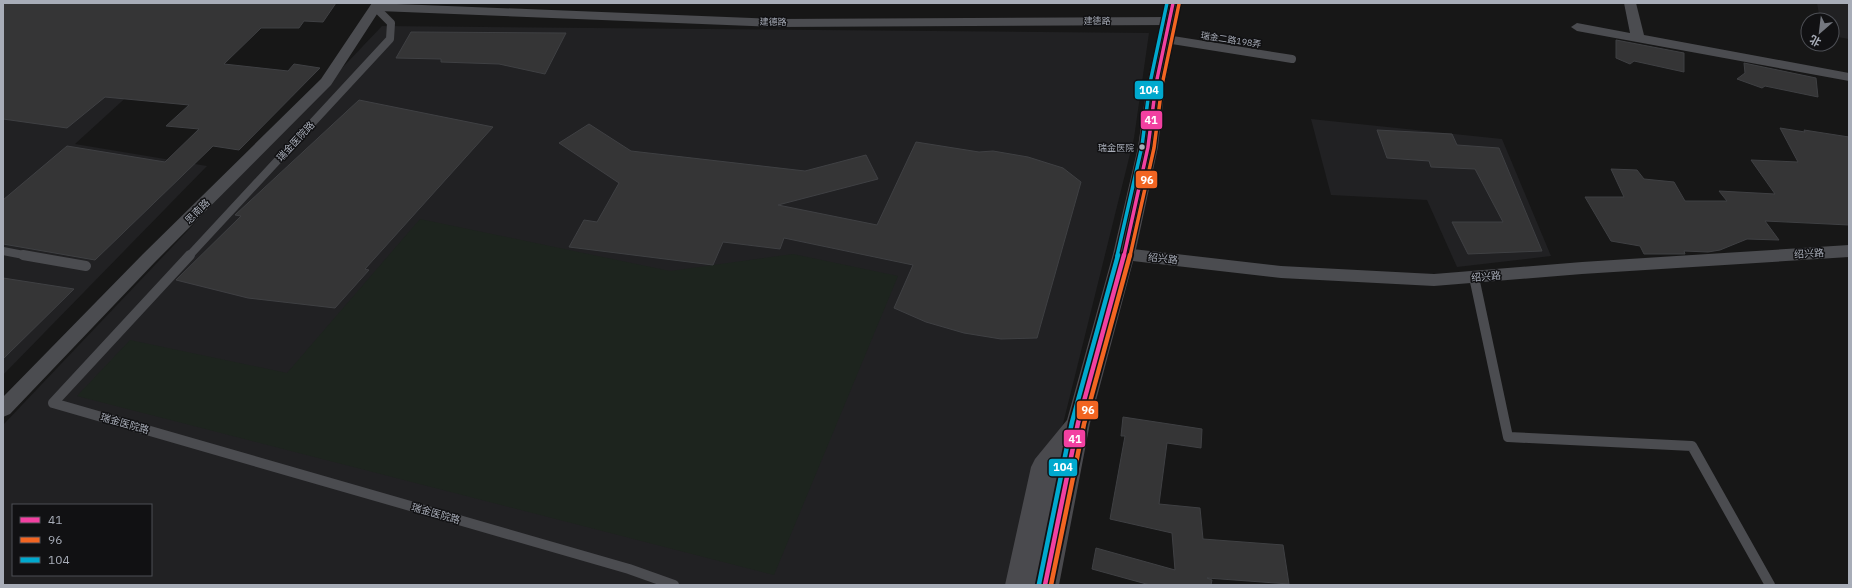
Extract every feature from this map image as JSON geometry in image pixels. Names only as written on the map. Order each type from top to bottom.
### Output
[{"type":"main road","points":[[1044,585],[1078,423],[1124,254],[1148,147],[1156,84],[1170,21]]},
{"type":"main road","points":[[1019,585],[1044,467],[1078,423]]},
{"type":"street","points":[[1630,3],[1638,38]]},
{"type":"street","name":"建德路","points":[[377,5],[777,23],[1170,21]]},
{"type":"street","name":"思南路","points":[[3,409],[149,258],[326,82],[377,5]]},
{"type":"street","points":[[1578,27],[1849,77]]},
{"type":"street","name":"绍兴路","points":[[1124,254],[1281,272],[1434,280],[1849,251]]},
{"type":"lane","name":"瑞金医院路","points":[[377,5],[391,23],[390,39],[53,402],[629,569],[674,585]]},
{"type":"lane","name":"瑞金二路198弄","points":[[1170,21],[1292,60]]},
{"type":"lane","points":[[3,251],[86,266]]},
{"type":"lane","points":[[1474,277],[1508,437],[1692,446],[1770,585]]},
{"type":"shaded area","points":[[1817,3],[1849,3],[1849,39],[1840,37],[1840,12],[1819,12]]},
{"type":"shaded area","points":[[382,26],[1149,33],[1134,138],[1023,585],[3,585],[3,425]]},
{"type":"shaded area","points":[[189,40],[75,144],[207,166],[3,375],[3,87]]},
{"type":"shaded area","points":[[1311,119],[1502,139],[1551,256],[1457,267],[1427,200],[1331,195]]},
{"type":"shaded area","points":[[420,219],[670,271],[793,254],[898,276],[774,575],[77,396],[130,340],[287,373]]},
{"type":"building","points":[[3,3],[336,3],[323,22],[304,21],[299,28],[261,28],[224,64],[288,71],[294,64],[320,68],[239,150],[213,146],[95,260],[3,244],[3,200],[67,146],[165,162],[199,129],[166,126],[189,105],[105,97],[67,128],[3,119]]},
{"type":"building","points":[[411,32],[566,33],[545,74],[499,64],[441,62],[441,59],[396,58]]},
{"type":"building","points":[[1616,40],[1684,53],[1684,72],[1634,61],[1630,64],[1616,58]]},
{"type":"building","points":[[1744,63],[1816,78],[1818,97],[1765,86],[1762,88],[1737,79],[1745,73]]},
{"type":"building","points":[[359,100],[493,127],[365,269],[369,270],[335,308],[248,298],[176,280],[241,216],[235,215]]},
{"type":"building","points":[[589,124],[631,151],[805,171],[866,155],[878,179],[778,205],[877,225],[916,142],[979,152],[993,151],[1028,157],[1063,168],[1081,182],[1037,338],[1001,339],[964,333],[926,322],[894,308],[913,265],[784,238],[780,249],[723,242],[713,265],[569,247],[584,220],[597,222],[619,183],[559,143]]},
{"type":"building","points":[[1780,128],[1849,137],[1849,225],[1765,221],[1779,240],[1747,239],[1720,250],[1708,252],[1684,251],[1685,254],[1644,254],[1640,246],[1611,241],[1585,197],[1624,197],[1611,169],[1637,170],[1644,179],[1674,182],[1685,201],[1727,201],[1719,191],[1775,194],[1751,160],[1798,162]]},
{"type":"building","points":[[1377,130],[1452,134],[1457,145],[1499,148],[1542,251],[1468,254],[1452,222],[1503,222],[1475,169],[1431,167],[1429,161],[1387,158]]},
{"type":"building","points":[[3,278],[74,289],[3,359]]},
{"type":"building","points":[[1123,417],[1202,429],[1201,448],[1167,443],[1159,504],[1200,508],[1203,539],[1283,545],[1289,584],[1207,578],[1212,580],[1211,585],[1150,585],[1092,569],[1096,548],[1175,570],[1172,533],[1110,519],[1125,436],[1121,436]]},
{"type":"transit line","name":"104","points":[[1039,584],[1072,422],[1118,253],[1142,146],[1150,83],[1167,3]]},
{"type":"transit line","name":"41","points":[[1045,585],[1078,423],[1124,254],[1148,147],[1156,84],[1173,3]]},
{"type":"transit line","name":"96","points":[[1051,585],[1084,424],[1130,256],[1154,148],[1162,85],[1179,4]]},
{"type":"place","name":"瑞金医院","points":[[1142,147]]}]
